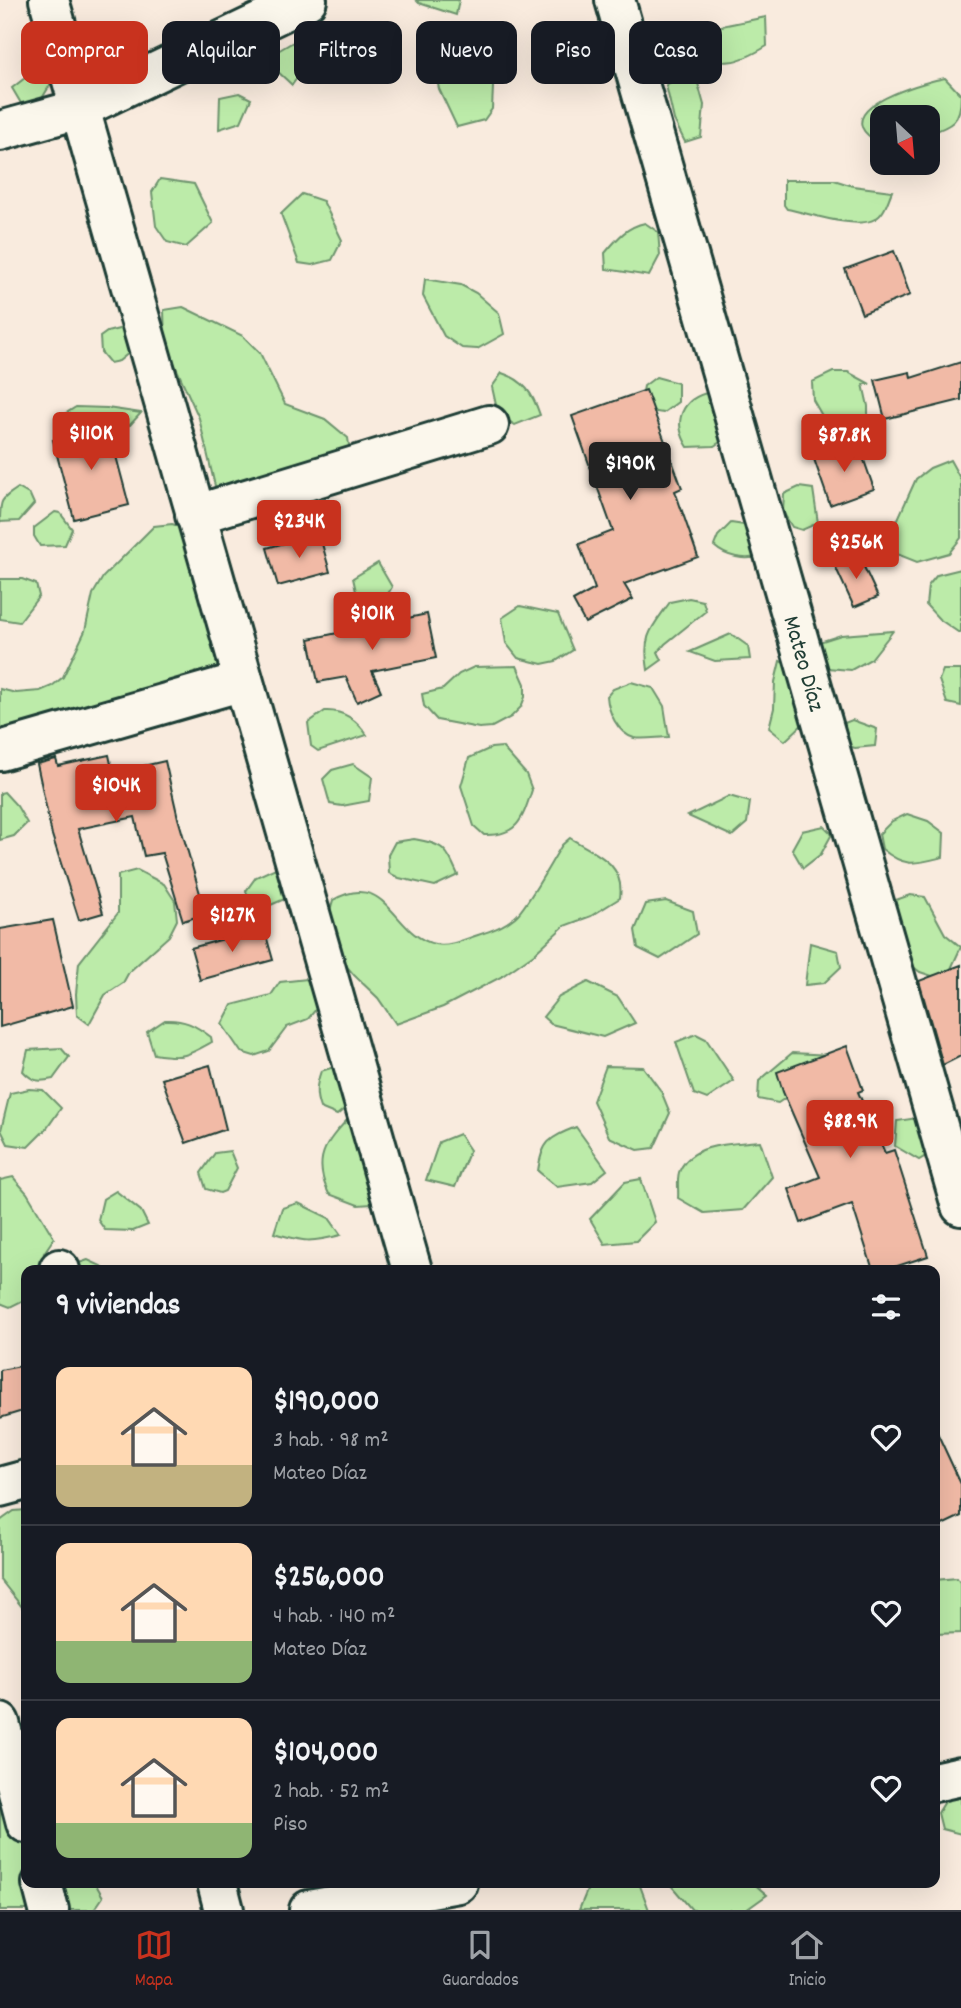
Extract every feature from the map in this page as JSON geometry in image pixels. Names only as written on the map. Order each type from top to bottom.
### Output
[{"type":"street","points":[[50,0],[411,1265]]},
{"type":"street","points":[[0,131],[79,108],[307,0]]},
{"type":"street","name":"Mateo Díaz","points":[[615,0],[961,1206]]},
{"type":"street","points":[[195,515],[489,425]]},
{"type":"street","points":[[0,751],[243,681]]},
{"type":"street","points":[[0,1487],[21,1481]]},
{"type":"street","points":[[0,1723],[21,1804]]},
{"type":"street","points":[[940,1781],[961,1776]]},
{"type":"street","points":[[43,1888],[49,1910]]},
{"type":"street","points":[[218,1888],[224,1910]]},
{"type":"street","points":[[309,1910],[430,1888]]},
{"type":"green space","points":[[416,0],[459,0],[456,15]]},
{"type":"green space","points":[[766,17],[767,46],[743,58],[722,62],[722,26]]},
{"type":"green space","points":[[294,42],[292,85],[280,74],[280,50]]},
{"type":"green space","points":[[945,78],[961,95],[961,104],[954,122],[940,129],[940,105],[874,105],[894,94]]},
{"type":"green space","points":[[21,81],[21,84],[50,84],[38,105],[22,105],[12,88]]},
{"type":"green space","points":[[438,84],[493,84],[492,109],[484,120],[457,127]]},
{"type":"green space","points":[[698,84],[704,105],[701,137],[685,142],[674,120],[666,85]]},
{"type":"green space","points":[[239,93],[251,99],[241,122],[219,129],[220,97]]},
{"type":"green space","points":[[869,109],[870,138],[862,127],[862,118]]},
{"type":"green space","points":[[160,179],[194,184],[213,223],[186,247],[167,242],[156,226],[152,192]]},
{"type":"green space","points":[[784,180],[834,180],[853,186],[892,191],[884,210],[875,219],[867,222],[844,222],[787,209],[784,205]]},
{"type":"green space","points":[[302,194],[323,201],[342,240],[332,260],[312,265],[299,263],[281,214]]},
{"type":"green space","points":[[645,223],[658,232],[660,255],[649,276],[606,269],[605,253],[627,231]]},
{"type":"green space","points":[[425,279],[461,285],[476,293],[499,313],[504,334],[477,349],[462,348],[444,336],[423,296]]},
{"type":"green space","points":[[183,307],[243,336],[260,353],[285,404],[325,419],[348,438],[351,459],[252,490],[215,486],[199,418],[165,343],[164,310]]},
{"type":"green space","points":[[135,325],[141,343],[119,361],[110,363],[101,352],[100,337],[107,332]]},
{"type":"green space","points":[[833,372],[848,372],[870,384],[863,384],[868,417],[853,424],[825,421],[813,400],[812,382]]},
{"type":"green space","points":[[502,373],[527,389],[540,415],[515,425],[498,414],[492,387]]},
{"type":"green space","points":[[656,377],[678,383],[678,402],[663,413],[650,411],[641,402],[644,386]]},
{"type":"green space","points":[[711,392],[731,435],[714,446],[688,447],[681,429],[682,412],[692,400]]},
{"type":"green space","points":[[76,407],[141,413],[130,425],[108,428],[54,443],[58,418]]},
{"type":"green space","points":[[950,460],[961,480],[961,538],[949,553],[917,562],[892,552],[888,541],[916,479],[930,468]]},
{"type":"green space","points":[[799,487],[813,489],[818,523],[802,530],[792,527],[783,512],[784,494]]},
{"type":"green space","points":[[18,488],[30,495],[34,504],[19,521],[0,522],[2,501]]},
{"type":"green space","points":[[55,512],[60,513],[72,529],[65,545],[40,546],[34,536],[34,528]]},
{"type":"green space","points":[[731,523],[744,525],[759,535],[761,556],[736,557],[714,546],[718,536]]},
{"type":"green space","points":[[172,524],[201,533],[223,662],[214,683],[0,750],[0,689],[16,693],[40,691],[63,677],[85,631],[93,594],[103,577],[154,526]]},
{"type":"green space","points":[[378,563],[392,587],[382,604],[357,596],[353,578]]},
{"type":"green space","points":[[961,569],[961,632],[958,632],[939,619],[926,605],[928,586],[937,575]]},
{"type":"green space","points":[[0,579],[22,579],[36,584],[39,596],[19,622],[0,619]]},
{"type":"green space","points":[[689,598],[703,601],[706,611],[665,644],[658,652],[662,660],[648,670],[646,648],[653,626],[670,602]]},
{"type":"green space","points":[[520,606],[558,614],[573,650],[556,661],[542,664],[518,658],[506,643],[502,618]]},
{"type":"green space","points":[[893,631],[871,659],[851,670],[827,668],[816,643],[841,635]]},
{"type":"green space","points":[[731,634],[748,646],[750,659],[715,661],[690,652]]},
{"type":"green space","points":[[780,661],[813,676],[805,722],[785,741],[769,728]]},
{"type":"green space","points":[[517,666],[525,684],[525,697],[521,707],[511,717],[492,727],[479,728],[437,720],[424,706],[422,694],[443,689],[459,674],[474,667]]},
{"type":"green space","points":[[943,670],[961,670],[961,706],[947,703],[939,680]]},
{"type":"green space","points":[[631,682],[653,688],[664,706],[669,737],[634,738],[618,726],[609,708],[607,696],[613,689]]},
{"type":"green space","points":[[325,711],[338,712],[349,717],[367,735],[318,751],[311,746],[308,723]]},
{"type":"green space","points":[[852,720],[877,729],[875,746],[855,748],[839,743],[837,726]]},
{"type":"green space","points":[[502,747],[526,774],[532,790],[517,824],[504,833],[484,835],[474,826],[461,786],[469,758],[491,748]]},
{"type":"green space","points":[[353,764],[372,777],[369,801],[342,806],[330,804],[323,779],[332,770]]},
{"type":"green space","points":[[4,792],[27,823],[14,836],[0,840],[0,793]]},
{"type":"green space","points":[[729,796],[750,802],[747,823],[732,836],[688,816]]},
{"type":"green space","points":[[907,814],[928,821],[944,833],[943,857],[911,863],[897,859],[882,849],[879,834],[892,821]]},
{"type":"green space","points":[[824,826],[832,834],[821,854],[803,868],[792,849],[802,831]]},
{"type":"green space","points":[[570,838],[599,855],[613,868],[618,876],[620,898],[591,916],[564,926],[534,954],[501,977],[443,1007],[396,1024],[378,998],[330,947],[326,925],[333,900],[351,893],[366,893],[378,898],[421,939],[435,944],[454,943],[500,927],[520,912],[562,845]]},
{"type":"green space","points":[[414,839],[438,845],[443,849],[458,875],[435,886],[389,873],[388,855],[395,842]]},
{"type":"green space","points":[[282,865],[294,895],[259,910],[251,904],[246,891],[256,877]]},
{"type":"green space","points":[[137,870],[164,884],[175,901],[177,920],[169,936],[129,972],[123,983],[105,995],[89,1024],[77,1015],[79,963],[118,913],[118,875]]},
{"type":"green space","points":[[910,895],[925,897],[945,934],[961,947],[949,973],[932,976],[920,972],[907,962],[887,903]]},
{"type":"green space","points":[[666,901],[693,911],[697,934],[660,959],[638,948],[635,930],[646,904]]},
{"type":"green space","points":[[810,943],[838,951],[841,967],[824,983],[805,985]]},
{"type":"green space","points":[[307,979],[316,989],[317,1008],[308,1019],[287,1027],[269,1051],[254,1056],[241,1052],[222,1024],[232,1005],[271,995],[280,982]]},
{"type":"green space","points":[[588,982],[618,997],[635,1023],[603,1037],[551,1024],[543,1017],[559,997]]},
{"type":"green space","points":[[165,1020],[194,1026],[211,1037],[212,1042],[184,1055],[154,1054],[147,1032]]},
{"type":"green space","points":[[696,1034],[706,1039],[734,1081],[707,1099],[694,1094],[676,1042]]},
{"type":"green space","points":[[61,1048],[69,1057],[53,1079],[36,1080],[23,1071],[28,1050]]},
{"type":"green space","points":[[792,1053],[830,1055],[813,1079],[778,1103],[758,1099],[759,1081]]},
{"type":"green space","points":[[341,1065],[364,1092],[337,1115],[320,1108],[317,1090],[321,1071]]},
{"type":"green space","points":[[606,1066],[643,1067],[661,1091],[670,1113],[654,1148],[638,1150],[609,1137],[593,1101]]},
{"type":"green space","points":[[29,1089],[43,1090],[61,1108],[47,1128],[28,1147],[8,1144],[1,1130],[10,1093]]},
{"type":"green space","points":[[938,1115],[936,1150],[919,1160],[895,1146],[897,1121]]},
{"type":"green space","points":[[349,1118],[392,1139],[398,1147],[390,1155],[387,1203],[358,1205],[329,1194],[322,1171],[324,1152],[333,1136]]},
{"type":"green space","points":[[576,1127],[607,1170],[592,1182],[557,1187],[538,1171],[542,1153],[553,1138]]},
{"type":"green space","points":[[459,1134],[470,1150],[455,1187],[426,1180],[439,1142]]},
{"type":"green space","points":[[760,1141],[772,1177],[743,1210],[704,1213],[678,1198],[679,1173],[694,1154],[715,1146]]},
{"type":"green space","points":[[230,1151],[237,1168],[225,1191],[220,1193],[206,1189],[201,1173],[215,1153]]},
{"type":"green space","points":[[13,1177],[27,1193],[54,1238],[44,1253],[64,1264],[88,1260],[99,1265],[21,1265],[21,1302],[10,1307],[0,1303],[0,1180]]},
{"type":"green space","points":[[641,1179],[655,1222],[636,1241],[605,1244],[590,1219],[625,1182]]},
{"type":"green space","points":[[116,1191],[141,1211],[148,1225],[133,1231],[105,1230],[98,1220],[103,1199]]},
{"type":"green space","points":[[298,1203],[329,1218],[341,1235],[307,1240],[274,1233],[282,1208]]},
{"type":"green space","points":[[21,1510],[21,1606],[0,1579],[0,1521],[14,1511]]},
{"type":"green space","points":[[957,1578],[961,1584],[961,1633],[940,1634],[940,1580]]},
{"type":"green space","points":[[0,1752],[21,1823],[21,1888],[28,1888],[37,1910],[0,1910]]},
{"type":"green space","points":[[961,1787],[961,1834],[942,1829],[940,1810],[946,1800]]},
{"type":"green space","points":[[59,1888],[98,1888],[103,1897],[94,1910],[54,1910]]},
{"type":"green space","points":[[588,1888],[641,1888],[649,1910],[579,1910]]},
{"type":"green space","points":[[673,1888],[759,1888],[767,1895],[746,1910],[692,1910]]},
{"type":"building","points":[[894,251],[910,295],[862,314],[845,269]]},
{"type":"building","points":[[961,362],[961,400],[885,419],[875,380],[910,372],[911,378]]},
{"type":"building","points":[[646,390],[682,488],[675,491],[698,557],[624,584],[633,599],[585,623],[573,601],[595,589],[579,544],[613,531],[572,416]]},
{"type":"building","points":[[108,426],[129,505],[74,519],[53,440]]},
{"type":"building","points":[[858,443],[874,489],[830,505],[814,459]]},
{"type":"building","points":[[319,533],[330,572],[278,586],[267,548]]},
{"type":"building","points":[[858,554],[878,597],[854,607],[835,566]]},
{"type":"building","points":[[427,614],[436,658],[372,671],[381,691],[357,702],[346,677],[318,682],[309,639]]},
{"type":"building","points":[[109,755],[113,773],[165,761],[178,818],[206,914],[183,921],[162,853],[144,856],[135,817],[78,829],[103,913],[79,920],[52,835],[37,764],[56,759],[58,766]]},
{"type":"building","points":[[53,920],[73,1006],[0,1027],[0,929]]},
{"type":"building","points":[[264,928],[273,960],[200,980],[191,948]]},
{"type":"building","points":[[961,965],[961,1056],[943,1065],[919,981]]},
{"type":"building","points":[[847,1046],[863,1090],[858,1092],[885,1153],[894,1150],[928,1256],[900,1265],[871,1265],[852,1204],[801,1223],[789,1189],[820,1177],[777,1072]]},
{"type":"building","points":[[210,1065],[226,1129],[186,1143],[162,1079]]},
{"type":"building","points":[[21,1366],[21,1412],[0,1418],[0,1370]]},
{"type":"building","points":[[940,1439],[961,1484],[961,1516],[940,1526]]}]
